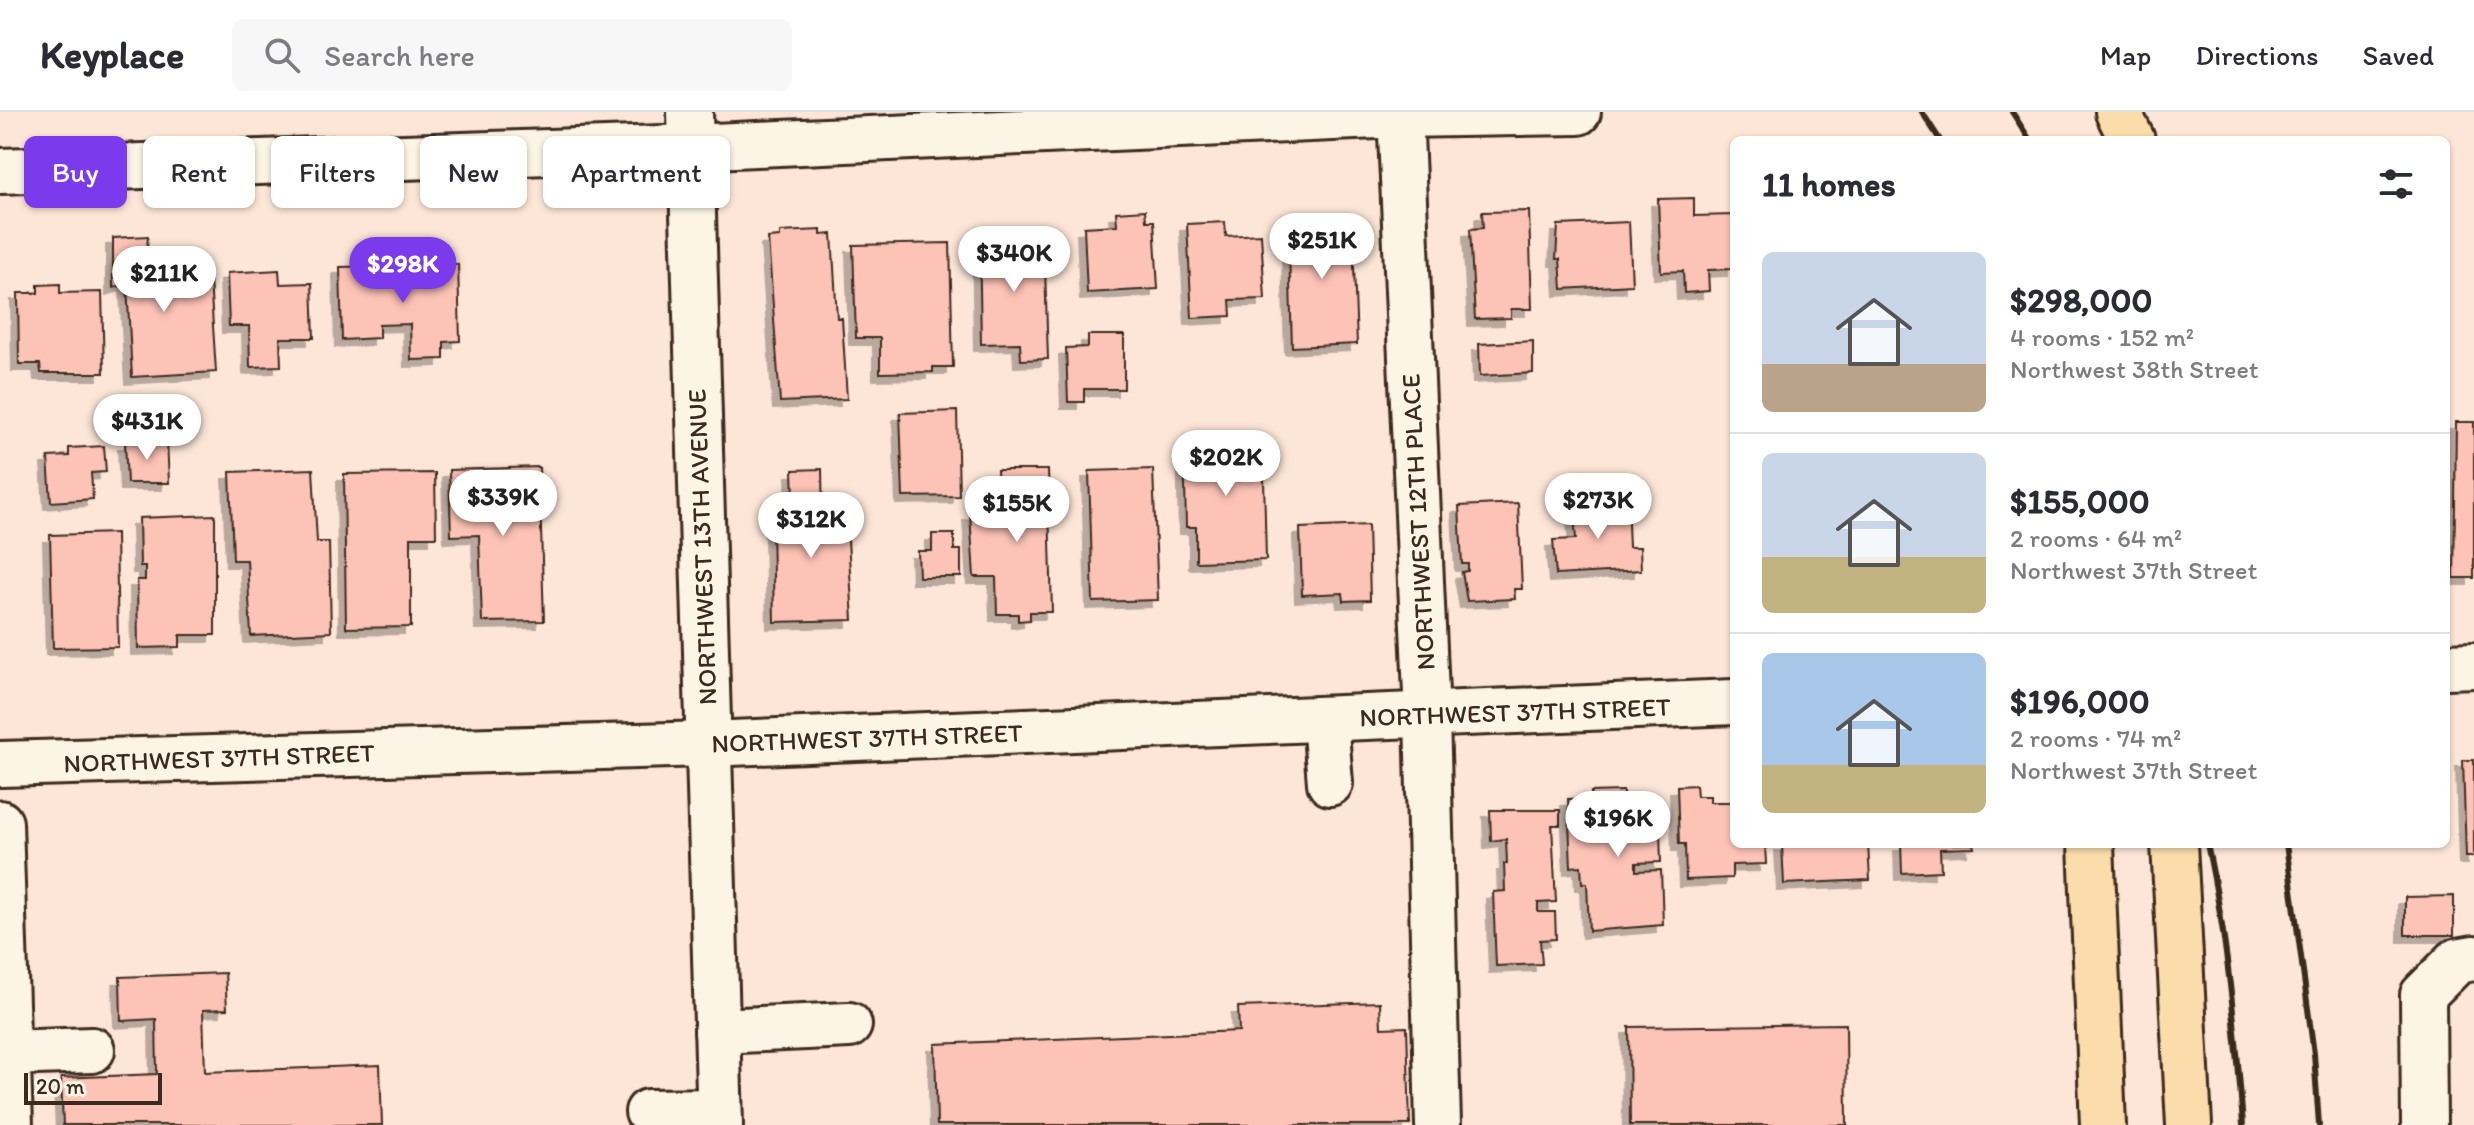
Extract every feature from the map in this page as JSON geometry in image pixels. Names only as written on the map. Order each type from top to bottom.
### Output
[{"type":"main road","points":[[2096,136],[2107,112]]},
{"type":"main road","points":[[2118,112],[2130,136]]},
{"type":"main road","points":[[2091,848],[2103,1125]]},
{"type":"main road","points":[[2174,848],[2189,1125]]},
{"type":"street","points":[[0,171],[691,130],[1578,112]]},
{"type":"street","name":"NORTHWEST 12TH PLACE","points":[[1400,114],[1427,716],[1438,1125]]},
{"type":"street","name":"NORTHWEST 13TH AVENUE","points":[[691,130],[720,1118]]},
{"type":"street","points":[[2450,666],[2474,665]]},
{"type":"street","name":"NORTHWEST 37TH STREET","points":[[0,764],[707,744],[1730,702]]},
{"type":"street","points":[[1325,720],[1330,783]]},
{"type":"street","points":[[0,823],[10,1125]]},
{"type":"street","points":[[2424,1125],[2423,995],[2457,961],[2474,958]]},
{"type":"street","points":[[717,1031],[849,1025]]},
{"type":"street","points":[[8,1053],[92,1050]]},
{"type":"street","points":[[648,1112],[720,1118]]},
{"type":"building","points":[[1694,198],[1694,216],[1730,215],[1730,269],[1708,270],[1709,291],[1684,293],[1683,271],[1661,272],[1658,199]]},
{"type":"building","points":[[1145,210],[1146,221],[1154,221],[1158,289],[1087,293],[1084,227],[1117,225],[1116,212]]},
{"type":"building","points":[[1529,211],[1532,309],[1511,309],[1511,318],[1475,319],[1470,229],[1483,228],[1482,212]]},
{"type":"building","points":[[1352,215],[1357,344],[1292,347],[1288,217]]},
{"type":"building","points":[[1225,222],[1226,236],[1261,234],[1265,299],[1230,300],[1231,316],[1192,318],[1187,224]]},
{"type":"building","points":[[1629,222],[1632,285],[1562,289],[1560,259],[1556,259],[1558,225]]},
{"type":"building","points":[[821,230],[821,235],[832,234],[837,318],[842,318],[847,399],[780,402],[768,238],[780,237],[780,232]]},
{"type":"building","points":[[979,232],[996,232],[997,240],[1044,238],[1048,359],[1021,360],[1020,343],[981,344]]},
{"type":"building","points":[[148,236],[145,270],[192,267],[192,280],[210,280],[216,372],[132,377],[127,284],[113,288],[113,238]]},
{"type":"building","points":[[950,243],[953,367],[933,367],[933,372],[880,373],[880,338],[856,338],[853,245]]},
{"type":"building","points":[[458,264],[460,341],[444,342],[444,359],[411,360],[410,324],[379,325],[379,338],[342,340],[340,267]]},
{"type":"building","points":[[279,270],[280,284],[312,283],[314,338],[280,338],[281,366],[250,367],[249,326],[229,326],[227,273]]},
{"type":"building","points":[[60,284],[60,293],[102,292],[104,373],[41,373],[40,364],[19,364],[18,293],[38,293],[38,285]]},
{"type":"building","points":[[1088,335],[1124,335],[1124,389],[1084,389],[1084,402],[1068,402],[1066,348],[1088,347]]},
{"type":"building","points":[[1533,341],[1533,373],[1480,376],[1479,344]]},
{"type":"building","points":[[957,411],[959,496],[903,497],[900,413]]},
{"type":"building","points":[[2456,422],[2474,422],[2474,578],[2454,578]]},
{"type":"building","points":[[1263,438],[1266,560],[1196,562],[1196,527],[1186,527],[1184,439]]},
{"type":"building","points":[[167,441],[169,483],[127,483],[125,442]]},
{"type":"building","points":[[104,446],[106,472],[91,473],[93,499],[51,502],[48,457],[69,456],[69,448]]},
{"type":"building","points":[[539,467],[544,621],[482,622],[479,535],[451,536],[449,470]]},
{"type":"building","points":[[313,469],[317,542],[329,542],[331,632],[251,636],[247,560],[233,560],[230,472]]},
{"type":"building","points":[[822,469],[823,525],[847,524],[853,620],[774,622],[772,527],[795,526],[793,470]]},
{"type":"building","points":[[1153,469],[1158,600],[1093,602],[1089,471]]},
{"type":"building","points":[[997,470],[1048,470],[1052,612],[1030,612],[1030,620],[1018,621],[1018,614],[997,614],[996,577],[974,577],[970,513],[999,512]]},
{"type":"building","points":[[435,473],[436,537],[411,537],[411,627],[346,628],[344,474]]},
{"type":"building","points":[[1627,500],[1629,547],[1640,547],[1641,570],[1556,575],[1553,540],[1576,539],[1573,502]]},
{"type":"building","points":[[1518,503],[1522,589],[1514,589],[1515,599],[1467,601],[1462,572],[1468,571],[1468,564],[1462,564],[1459,506]]},
{"type":"building","points":[[215,515],[215,635],[180,635],[180,647],[138,648],[137,580],[145,580],[145,566],[140,566],[139,518]]},
{"type":"building","points":[[1368,525],[1370,600],[1344,601],[1343,593],[1302,595],[1300,528]]},
{"type":"building","points":[[116,533],[118,647],[53,648],[50,535]]},
{"type":"building","points":[[932,534],[954,534],[954,550],[961,550],[961,577],[919,577],[918,551],[932,551]]},
{"type":"building","points":[[2463,760],[2474,760],[2474,857],[2466,857]]},
{"type":"building","points":[[1696,785],[1697,796],[1710,796],[1710,802],[1730,802],[1730,848],[1765,848],[1766,864],[1732,865],[1732,878],[1686,880],[1685,844],[1679,844],[1677,786]]},
{"type":"building","points":[[1623,791],[1623,802],[1659,801],[1661,862],[1636,863],[1636,871],[1661,870],[1663,925],[1589,931],[1587,883],[1582,883],[1581,866],[1571,867],[1568,799],[1591,798],[1591,792]]},
{"type":"building","points":[[1490,810],[1560,810],[1560,825],[1552,825],[1556,902],[1538,903],[1538,912],[1555,912],[1556,939],[1540,940],[1542,964],[1496,966],[1493,892],[1505,891],[1504,864],[1507,864],[1506,839],[1491,841]]},
{"type":"building","points":[[1782,848],[1868,848],[1870,880],[1784,884]]},
{"type":"building","points":[[1901,848],[1974,848],[1940,849],[1941,871],[1902,873]]},
{"type":"building","points":[[2454,896],[2454,935],[2405,935],[2405,897]]},
{"type":"building","points":[[225,973],[227,1009],[203,1010],[205,1072],[380,1065],[382,1125],[63,1125],[61,1078],[157,1074],[156,1019],[121,1021],[120,977]]},
{"type":"building","points":[[1380,1002],[1381,1028],[1407,1027],[1410,1125],[937,1125],[935,1044],[1239,1031],[1238,1007]]},
{"type":"building","points":[[1846,1024],[1847,1125],[1630,1125],[1629,1027]]},
{"type":"railway","points":[[1922,112],[1937,136]]},
{"type":"railway","points":[[2012,112],[2027,136]]},
{"type":"railway","points":[[2208,848],[2230,984],[2243,1125]]},
{"type":"railway","points":[[2287,848],[2314,1054],[2319,1125]]}]
